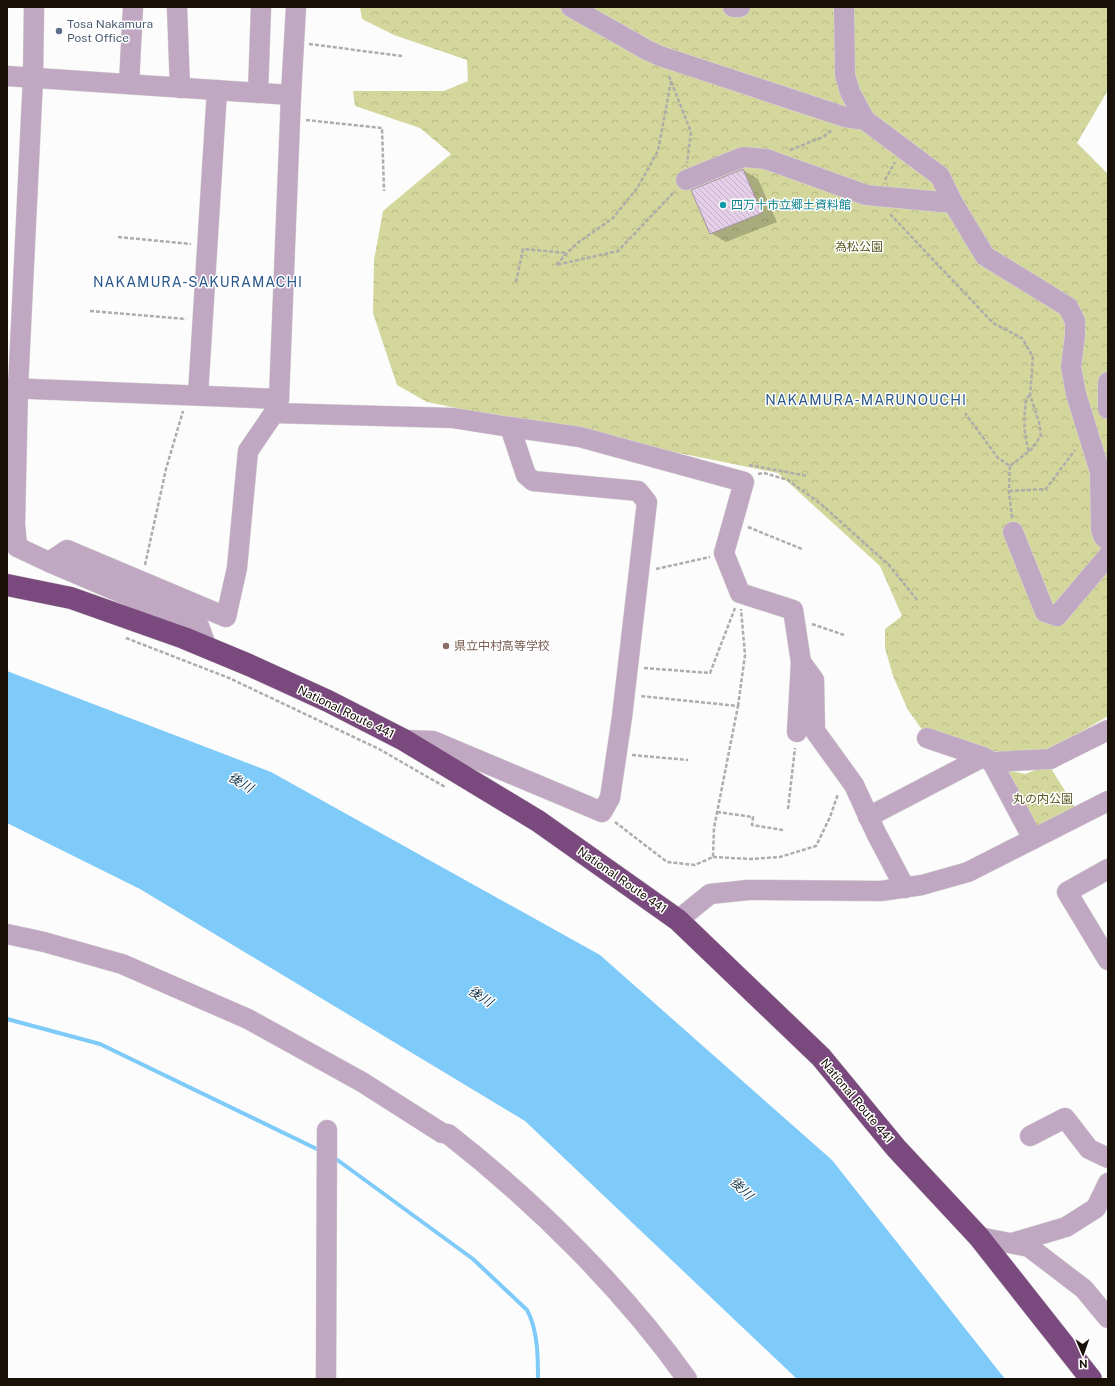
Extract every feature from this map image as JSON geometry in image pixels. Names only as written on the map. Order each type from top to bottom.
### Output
[{"type":"highway","name":"National Route 441","points":[[7,585],[71,598],[207,648],[320,698],[404,740],[538,822],[678,920],[821,1057],[896,1148],[979,1237],[1091,1379]]},
{"type":"street","points":[[34,7],[33,78],[13,388],[15,524],[18,548],[199,626],[207,648]]},
{"type":"street","points":[[129,84],[133,7]]},
{"type":"street","points":[[178,7],[180,88]]},
{"type":"street","points":[[258,93],[261,7]]},
{"type":"street","points":[[49,562],[67,550],[226,617],[236,568],[248,451],[277,406],[290,95],[296,7]]},
{"type":"street","points":[[571,7],[660,56],[855,119],[903,149],[940,176],[953,203],[985,256],[1068,307],[1075,321],[1075,335],[1071,367],[1076,394],[1100,472],[1101,529],[1108,541]]},
{"type":"street","points":[[733,7],[740,7]]},
{"type":"street","points":[[844,7],[845,75],[855,119]]},
{"type":"street","points":[[7,76],[290,95]]},
{"type":"street","points":[[193,395],[202,320],[217,90]]},
{"type":"street","points":[[686,180],[743,158],[766,160],[871,196],[953,203]]},
{"type":"street","points":[[1108,382],[1108,409]]},
{"type":"street","points":[[13,388],[193,395],[277,406],[454,418],[580,436],[744,482],[724,553],[740,593],[793,610],[801,662],[797,732]]},
{"type":"street","points":[[404,740],[433,741],[602,812],[610,798],[628,667],[647,502],[638,491],[533,481],[526,475],[510,427]]},
{"type":"street","points":[[1013,532],[1045,612],[1057,616],[1108,556]]},
{"type":"street","points":[[801,662],[814,680],[815,731],[854,785],[868,817],[905,888]]},
{"type":"street","points":[[927,738],[987,759],[1050,759],[1108,730]]},
{"type":"street","points":[[868,817],[987,759]]},
{"type":"street","points":[[987,759],[1033,839]]},
{"type":"street","points":[[678,920],[710,894],[748,890],[881,891],[922,885],[968,872],[1108,801]]},
{"type":"street","points":[[1108,869],[1067,892],[1108,960]]},
{"type":"street","points":[[7,934],[44,942],[122,964],[248,1019],[362,1082],[442,1133],[448,1134],[482,1161],[569,1242],[608,1283],[662,1346],[687,1379]]},
{"type":"street","points":[[1030,1136],[1065,1118],[1089,1149],[1108,1158]]},
{"type":"street","points":[[326,1379],[327,1130]]},
{"type":"street","points":[[1012,1243],[1066,1227],[1096,1208],[1108,1184]]},
{"type":"street","points":[[979,1237],[1029,1247],[1084,1289],[1108,1318]]},
{"type":"path","points":[[294,42],[402,56]]},
{"type":"path","points":[[660,56],[690,132],[688,144]]},
{"type":"path","points":[[670,81],[658,151],[638,187],[613,218],[576,244],[556,265],[618,251],[686,180]]},
{"type":"path","points":[[290,118],[382,128],[384,191]]},
{"type":"path","points":[[766,160],[823,137],[855,119]]},
{"type":"path","points":[[903,149],[871,196],[896,219],[993,323],[1022,338],[1033,357],[1030,395],[1039,422],[1041,435],[1029,452],[1010,466]]},
{"type":"path","points":[[118,237],[207,245]]},
{"type":"path","points":[[516,282],[523,249],[568,253]]},
{"type":"path","points":[[90,311],[202,320]]},
{"type":"path","points":[[142,582],[166,469],[193,395]]},
{"type":"path","points":[[1029,452],[1024,435],[1024,416],[1026,399],[1030,395]]},
{"type":"path","points":[[965,413],[998,458],[1010,466]]},
{"type":"path","points":[[1009,491],[1046,489],[1088,434]]},
{"type":"path","points":[[1010,466],[1009,491],[1013,532]]},
{"type":"path","points":[[744,482],[752,475],[764,473],[788,480],[821,504],[889,565],[918,601]]},
{"type":"path","points":[[733,520],[802,548]]},
{"type":"path","points":[[639,573],[724,553]]},
{"type":"path","points":[[628,667],[710,673],[740,593]]},
{"type":"path","points":[[713,857],[714,828],[738,706],[745,655],[740,593]]},
{"type":"path","points":[[795,618],[844,635]]},
{"type":"path","points":[[122,636],[229,678],[379,749],[447,788]]},
{"type":"path","points":[[624,694],[738,706]]},
{"type":"path","points":[[788,809],[797,732]]},
{"type":"path","points":[[616,754],[688,760]]},
{"type":"path","points":[[602,812],[667,862],[695,865],[713,857],[750,859],[780,857],[816,846],[830,818],[838,794]]},
{"type":"path","points":[[717,812],[753,817],[752,825],[783,830]]},
{"type":"green space","name":"為松公園","points":[[360,7],[1108,7],[1108,90],[1077,143],[1108,174],[1108,716],[1047,752],[1024,755],[980,749],[923,731],[908,710],[893,676],[885,648],[885,629],[902,616],[880,566],[778,473],[427,402],[397,385],[373,313],[374,260],[383,211],[451,154],[420,128],[355,106],[353,91],[444,91],[468,81],[467,60],[394,35],[362,19]]},
{"type":"green space","name":"丸の内公園","points":[[1049,765],[1075,807],[1034,829],[1007,770],[1025,774]]},
{"type":"water","name":"後川","points":[[7,671],[271,772],[600,955],[832,1160],[1005,1379],[797,1379],[525,1121],[140,889],[7,823]]},
{"type":"building","points":[[743,169],[762,213],[710,234],[691,190]]},
{"type":"waterway","points":[[7,1019],[100,1044],[321,1151]]},
{"type":"waterway","points":[[332,1156],[473,1259],[527,1310],[531,1318],[535,1335],[538,1379]]},
{"type":"place","name":"Tosa Nakamura Post Office","points":[[59,31]]},
{"type":"place","name":"四万十市立郷土資料館","points":[[723,205]]},
{"type":"place","name":"県立中村高等学校","points":[[446,646]]},
{"type":"district","name":"NAKAMURA-SAKURAMACHI","points":[[198,282]]},
{"type":"district","name":"NAKAMURA-MARUNOUCHI","points":[[866,400]]}]
